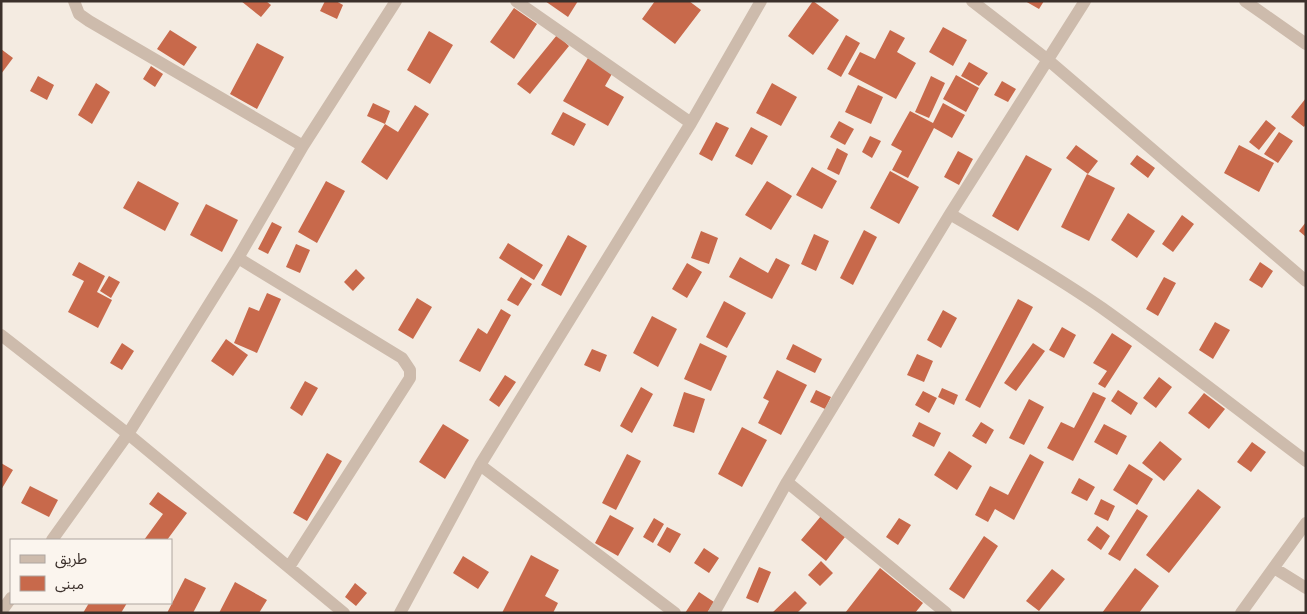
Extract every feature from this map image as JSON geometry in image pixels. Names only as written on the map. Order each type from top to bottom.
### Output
[{"type":"street","points":[[74,1],[79,14],[89,21],[303,146]]},
{"type":"street","points":[[53,539],[128,434],[238,258],[303,146],[396,1]]},
{"type":"street","points":[[516,1],[691,123]]},
{"type":"street","points":[[400,613],[480,465],[691,123],[761,1]]},
{"type":"street","points":[[972,1],[1048,60],[1306,281]]},
{"type":"street","points":[[714,613],[787,482],[950,214],[1085,1]]},
{"type":"street","points":[[1244,1],[1306,44]]},
{"type":"street","points":[[950,214],[1026,259],[1100,307],[1306,461]]},
{"type":"street","points":[[238,258],[402,358],[410,370],[410,378],[288,567]]},
{"type":"street","points":[[1,334],[128,434],[344,613]]},
{"type":"street","points":[[480,465],[675,613]]},
{"type":"street","points":[[787,482],[946,613]]},
{"type":"street","points":[[1241,613],[1306,523]]},
{"type":"street","points":[[1274,568],[1306,588]]},
{"type":"street","points":[[1,612],[10,599]]},
{"type":"building","points":[[241,1],[266,1],[271,5],[261,17]]},
{"type":"building","points":[[325,1],[336,1],[343,5],[337,19],[320,11]]},
{"type":"building","points":[[545,1],[578,1],[568,17]]},
{"type":"building","points":[[655,1],[689,1],[701,10],[675,44],[642,19]]},
{"type":"building","points":[[813,1],[839,20],[813,55],[788,36]]},
{"type":"building","points":[[1025,1],[1044,1],[1039,9]]},
{"type":"building","points":[[514,8],[537,24],[514,59],[490,42]]},
{"type":"building","points":[[943,27],[967,40],[953,66],[929,52]]},
{"type":"building","points":[[170,30],[197,47],[184,66],[157,49]]},
{"type":"building","points":[[890,30],[905,38],[897,52],[916,63],[896,99],[848,74],[860,52],[875,59]]},
{"type":"building","points":[[429,31],[453,45],[430,84],[407,70]]},
{"type":"building","points":[[557,35],[569,46],[530,94],[517,84]]},
{"type":"building","points":[[846,35],[860,43],[841,77],[827,69]]},
{"type":"building","points":[[257,43],[284,57],[257,109],[230,94]]},
{"type":"building","points":[[1,49],[13,58],[1,74]]},
{"type":"building","points":[[588,58],[613,72],[605,86],[624,97],[608,126],[563,101]]},
{"type":"building","points":[[969,62],[988,73],[979,86],[961,76]]},
{"type":"building","points":[[151,66],[163,74],[155,87],[143,79]]},
{"type":"building","points":[[956,75],[979,88],[966,112],[943,99]]},
{"type":"building","points":[[38,76],[54,85],[47,100],[30,91]]},
{"type":"building","points":[[931,76],[945,83],[929,118],[915,112]]},
{"type":"building","points":[[1002,81],[1016,89],[1008,102],[994,95]]},
{"type":"building","points":[[96,83],[110,92],[92,124],[78,115]]},
{"type":"building","points":[[772,83],[797,97],[781,126],[756,113]]},
{"type":"building","points":[[858,85],[883,97],[871,124],[845,112]]},
{"type":"building","points":[[1306,98],[1306,124],[1304,127],[1291,117]]},
{"type":"building","points":[[373,103],[390,111],[385,124],[367,116]]},
{"type":"building","points":[[943,103],[965,115],[952,138],[934,128],[908,178],[892,170],[902,151],[891,145],[910,111],[933,123]]},
{"type":"building","points":[[415,105],[429,114],[387,180],[361,162],[385,124],[398,132]]},
{"type":"building","points":[[563,112],[586,124],[574,146],[551,134]]},
{"type":"building","points":[[1266,120],[1276,128],[1259,150],[1249,142]]},
{"type":"building","points":[[839,121],[854,129],[845,145],[830,137]]},
{"type":"building","points":[[716,122],[729,128],[712,161],[699,154]]},
{"type":"building","points":[[751,127],[768,136],[752,165],[735,156]]},
{"type":"building","points":[[1279,132],[1293,141],[1278,163],[1264,154]]},
{"type":"building","points":[[870,136],[881,141],[872,158],[862,152]]},
{"type":"building","points":[[1076,145],[1098,161],[1088,174],[1066,158]]},
{"type":"building","points":[[1239,145],[1274,163],[1259,192],[1224,173]]},
{"type":"building","points":[[837,148],[848,154],[839,175],[827,169]]},
{"type":"building","points":[[958,151],[973,159],[959,185],[944,177]]},
{"type":"building","points":[[1026,155],[1052,169],[1018,231],[992,216]]},
{"type":"building","points":[[1137,155],[1155,168],[1148,178],[1130,164]]},
{"type":"building","points":[[812,167],[837,181],[822,209],[796,195]]},
{"type":"building","points":[[890,171],[919,187],[899,224],[870,208]]},
{"type":"building","points":[[1087,174],[1115,188],[1089,241],[1061,227]]},
{"type":"building","points":[[138,181],[179,203],[165,231],[123,208]]},
{"type":"building","points":[[326,181],[345,191],[317,243],[298,232]]},
{"type":"building","points":[[767,181],[792,196],[771,230],[745,215]]},
{"type":"building","points":[[206,204],[238,220],[222,252],[190,235]]},
{"type":"building","points":[[1128,213],[1155,231],[1137,258],[1111,240]]},
{"type":"building","points":[[1182,215],[1194,224],[1173,252],[1162,244]]},
{"type":"building","points":[[272,222],[282,227],[268,254],[258,249]]},
{"type":"building","points":[[1306,222],[1306,237],[1299,231]]},
{"type":"building","points":[[864,230],[877,237],[853,285],[840,278]]},
{"type":"building","points":[[701,231],[718,238],[709,264],[691,258]]},
{"type":"building","points":[[814,234],[829,241],[816,271],[801,264]]},
{"type":"building","points":[[568,235],[587,246],[561,296],[541,285]]},
{"type":"building","points":[[508,243],[543,265],[534,280],[499,258]]},
{"type":"building","points":[[296,244],[310,250],[300,273],[286,267]]},
{"type":"building","points":[[740,257],[768,273],[776,258],[790,265],[772,299],[729,277]]},
{"type":"building","points":[[79,262],[105,276],[97,292],[112,300],[98,328],[68,312],[84,281],[72,275]]},
{"type":"building","points":[[1260,262],[1273,271],[1262,288],[1249,280]]},
{"type":"building","points":[[687,263],[702,272],[687,298],[672,289]]},
{"type":"building","points":[[356,269],[365,278],[353,291],[344,282]]},
{"type":"building","points":[[109,276],[120,282],[111,298],[100,291]]},
{"type":"building","points":[[521,277],[532,284],[518,306],[507,300]]},
{"type":"building","points":[[1164,277],[1176,283],[1158,316],[1146,309]]},
{"type":"building","points":[[267,293],[281,299],[257,353],[234,343],[249,307],[259,311]]},
{"type":"building","points":[[417,298],[432,307],[413,339],[398,330]]},
{"type":"building","points":[[1018,299],[1033,307],[980,408],[965,400]]},
{"type":"building","points":[[724,301],[746,313],[727,348],[706,337]]},
{"type":"building","points":[[501,309],[511,315],[480,372],[459,361],[478,328],[487,334]]},
{"type":"building","points":[[943,310],[957,318],[941,348],[927,340]]},
{"type":"building","points":[[652,316],[677,329],[658,367],[633,353]]},
{"type":"building","points":[[1215,322],[1230,330],[1213,359],[1199,350]]},
{"type":"building","points":[[1062,327],[1076,335],[1064,358],[1049,350]]},
{"type":"building","points":[[1112,333],[1132,346],[1105,388],[1098,384],[1107,371],[1093,363]]},
{"type":"building","points":[[226,339],[248,355],[233,376],[211,361]]},
{"type":"building","points":[[122,343],[134,351],[122,370],[110,363]]},
{"type":"building","points":[[700,343],[727,356],[711,391],[684,379]]},
{"type":"building","points":[[1033,343],[1045,351],[1016,391],[1004,383]]},
{"type":"building","points":[[793,344],[822,359],[815,373],[786,359]]},
{"type":"building","points":[[592,349],[607,355],[600,372],[584,365]]},
{"type":"building","points":[[917,354],[933,361],[924,382],[907,375]]},
{"type":"building","points":[[777,370],[807,385],[781,435],[758,423],[769,401],[763,398]]},
{"type":"building","points":[[505,375],[516,382],[499,407],[489,400]]},
{"type":"building","points":[[1159,377],[1172,387],[1156,408],[1143,398]]},
{"type":"building","points":[[305,381],[318,388],[302,416],[290,408]]},
{"type":"building","points":[[641,387],[653,394],[632,433],[620,426]]},
{"type":"building","points":[[942,388],[958,395],[954,405],[938,397]]},
{"type":"building","points":[[816,390],[831,397],[825,409],[810,402]]},
{"type":"building","points":[[1118,390],[1138,403],[1131,415],[1111,401]]},
{"type":"building","points":[[923,391],[937,398],[929,413],[915,405]]},
{"type":"building","points":[[684,392],[705,399],[694,433],[673,426]]},
{"type":"building","points":[[1093,392],[1106,398],[1073,461],[1047,448],[1061,422],[1074,428]]},
{"type":"building","points":[[1204,393],[1225,409],[1209,429],[1188,413]]},
{"type":"building","points":[[1029,399],[1044,407],[1024,445],[1009,438]]},
{"type":"building","points":[[919,422],[941,433],[934,447],[912,436]]},
{"type":"building","points":[[981,422],[994,430],[986,444],[972,436]]},
{"type":"building","points":[[443,424],[469,440],[445,479],[419,462]]},
{"type":"building","points":[[1104,424],[1127,436],[1117,455],[1094,442]]},
{"type":"building","points":[[742,427],[767,440],[742,487],[718,474]]},
{"type":"building","points":[[1160,441],[1182,459],[1164,481],[1142,463]]},
{"type":"building","points":[[1252,442],[1266,452],[1251,472],[1237,462]]},
{"type":"building","points":[[949,451],[972,466],[957,490],[934,475]]},
{"type":"building","points":[[327,453],[342,461],[307,521],[293,513]]},
{"type":"building","points":[[627,454],[641,461],[616,510],[602,503]]},
{"type":"building","points":[[1030,454],[1044,462],[1014,520],[995,509],[988,522],[975,515],[990,486],[1008,495]]},
{"type":"building","points":[[1,463],[13,470],[1,490]]},
{"type":"building","points":[[1129,464],[1153,479],[1137,505],[1113,490]]},
{"type":"building","points":[[1079,478],[1095,487],[1087,501],[1071,493]]},
{"type":"building","points":[[30,486],[58,500],[49,517],[21,503]]},
{"type":"building","points":[[1198,489],[1221,507],[1169,573],[1146,555]]},
{"type":"building","points":[[158,492],[187,513],[168,539],[145,539],[163,514],[149,504]]},
{"type":"building","points":[[1101,499],[1115,506],[1108,521],[1094,514]]},
{"type":"building","points":[[1137,509],[1148,516],[1120,561],[1108,554]]},
{"type":"building","points":[[610,515],[634,528],[618,556],[595,543]]},
{"type":"building","points":[[821,516],[845,537],[826,561],[801,540]]},
{"type":"building","points":[[654,518],[664,524],[653,543],[643,537]]},
{"type":"building","points":[[899,518],[911,525],[898,545],[886,537]]},
{"type":"building","points":[[1097,526],[1110,536],[1101,550],[1087,540]]},
{"type":"building","points":[[667,527],[681,534],[670,553],[657,545]]},
{"type":"building","points":[[984,536],[998,546],[964,599],[949,589]]},
{"type":"building","points":[[704,548],[719,558],[709,573],[694,563]]},
{"type":"building","points":[[531,555],[559,570],[545,596],[558,603],[553,613],[502,613]]},
{"type":"building","points":[[463,556],[489,572],[478,589],[453,573]]},
{"type":"building","points":[[821,561],[833,573],[820,586],[808,575]]},
{"type":"building","points":[[759,567],[771,572],[758,603],[746,598]]},
{"type":"building","points":[[880,568],[923,603],[915,613],[845,613]]},
{"type":"building","points":[[1135,568],[1159,586],[1139,613],[1102,613]]},
{"type":"building","points":[[1052,569],[1065,579],[1039,611],[1026,601]]},
{"type":"building","points":[[185,578],[206,588],[193,613],[167,613]]},
{"type":"building","points":[[235,582],[267,600],[259,613],[219,613]]},
{"type":"building","points":[[355,583],[367,593],[356,606],[345,597]]},
{"type":"building","points":[[795,591],[807,603],[797,613],[772,613]]},
{"type":"building","points":[[699,592],[714,602],[707,613],[685,613]]},
{"type":"building","points":[[88,604],[126,604],[121,613],[83,613]]}]
